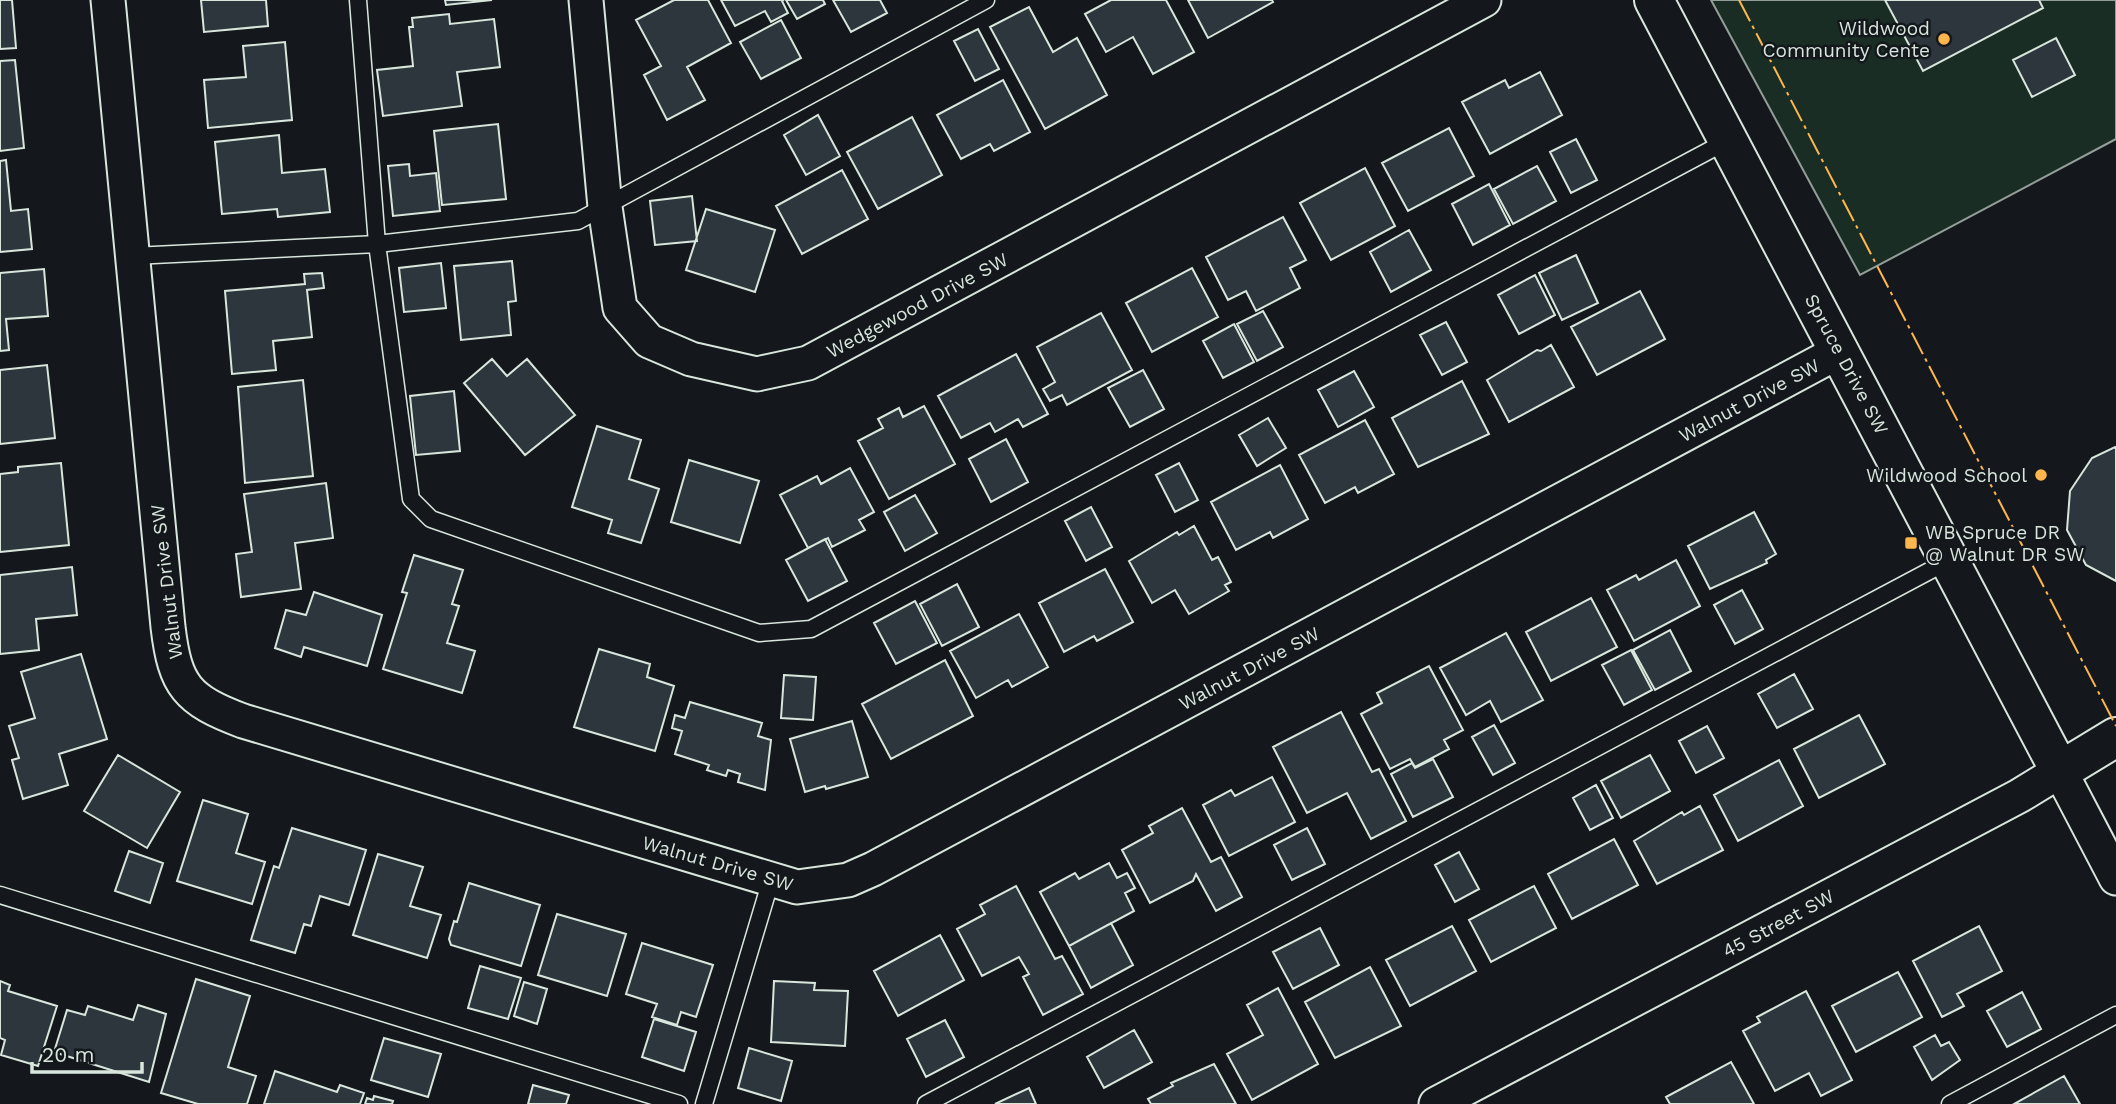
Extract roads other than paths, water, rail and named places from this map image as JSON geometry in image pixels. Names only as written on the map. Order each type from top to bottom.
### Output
[{"type":"street","name":"Walnut Drive SW","points":[[107,0],[168,627],[172,661],[185,688],[210,709],[243,720],[797,887],[829,885],[873,869],[1840,351]]},
{"type":"street","name":"Wedgewood Drive SW","points":[[586,0],[605,206],[620,307],[649,341],[691,359],[757,374],[786,370],[808,363],[1484,0]]},
{"type":"street","name":"Spruce Drive SW","points":[[1654,0],[2116,878]]},
{"type":"street","name":"45 Street SW","points":[[1436,1104],[2007,802],[2116,737]]},
{"type":"lane","points":[[358,0],[377,244],[411,499],[431,519],[759,633],[811,629],[1729,140]]},
{"type":"lane","points":[[132,256],[377,244],[578,220],[986,0]]},
{"type":"lane","points":[[926,1104],[1950,560]]},
{"type":"lane","points":[[704,1104],[771,880]]},
{"type":"lane","points":[[0,895],[679,1104]]},
{"type":"lane","points":[[1950,1104],[2116,1015]]},
{"type":"place","name":"Wildwood Community Cente","points":[[1944,39]]},
{"type":"place","name":"Wildwood School","points":[[2041,475]]},
{"type":"place","name":"WB Spruce DR @ Walnut DR SW","points":[[1911,543]]}]
